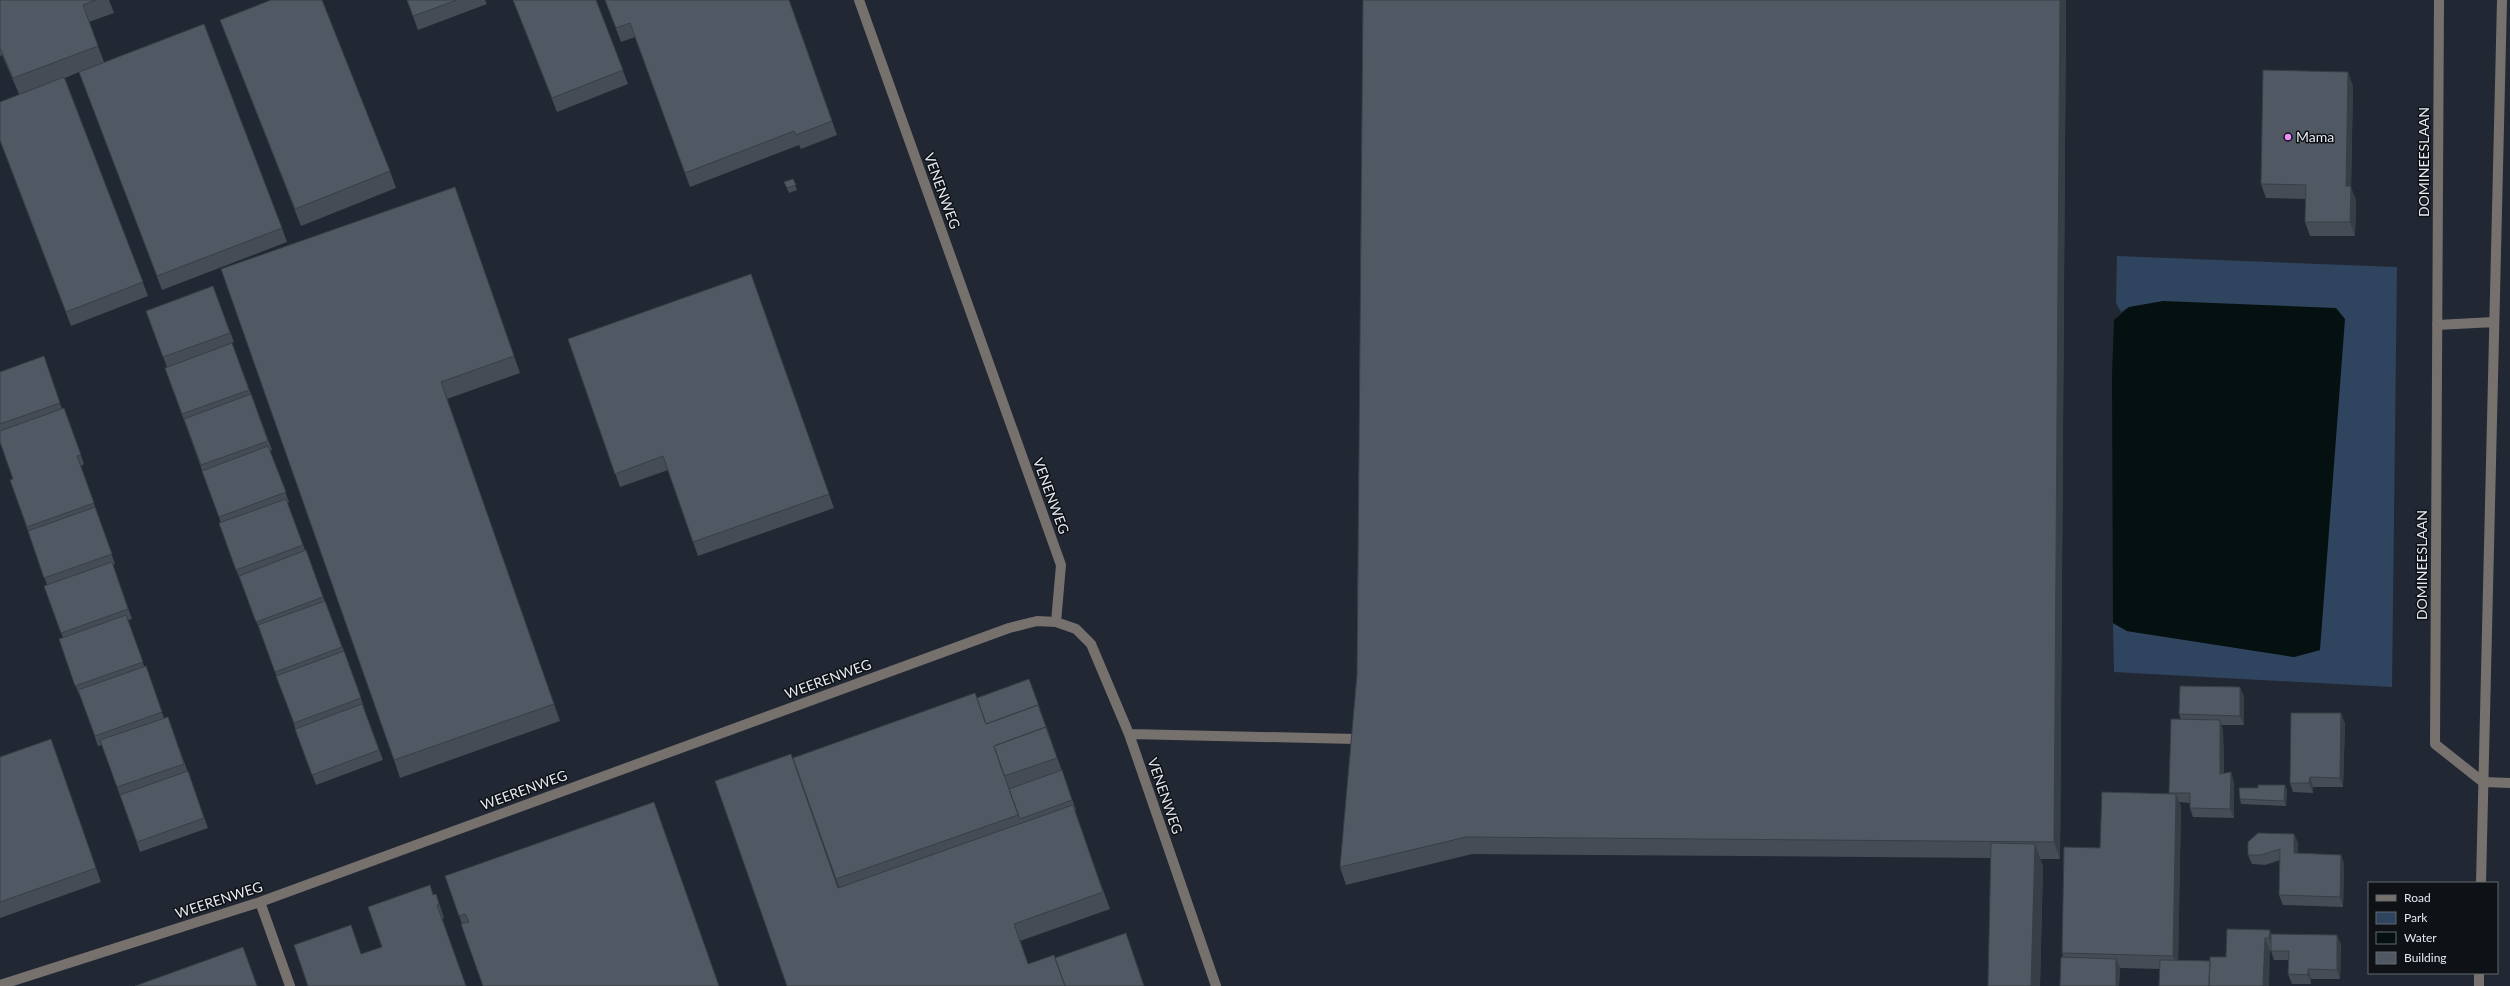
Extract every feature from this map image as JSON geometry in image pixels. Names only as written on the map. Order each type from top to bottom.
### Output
[{"type":"street","name":"VENENWEG","points":[[859,0],[1061,565],[1056,622],[1076,629],[1091,644],[1129,734],[1216,986]]},
{"type":"street","name":"DOMINEESLAAN","points":[[2439,0],[2435,744],[2483,782]]},
{"type":"street","points":[[2481,882],[2494,322],[2506,16],[2502,0]]},
{"type":"street","points":[[2437,325],[2494,322]]},
{"type":"street","name":"WEERENWEG","points":[[0,986],[260,902],[1009,628],[1037,621],[1056,622]]},
{"type":"street","points":[[1129,734],[1356,739]]},
{"type":"street","points":[[2483,782],[2510,783]]},
{"type":"street","points":[[260,902],[290,986]]},
{"type":"street","points":[[2479,974],[2479,986]]},
{"type":"green space","points":[[2117,256],[2397,267],[2392,687],[2114,672],[2113,623],[2127,631],[2294,657],[2320,650],[2129,307],[2121,312],[2116,303]]},
{"type":"water","points":[[2163,301],[2336,308],[2345,319],[2320,650],[2294,657],[2127,631],[2113,623],[2112,376],[2114,320],[2129,307]]},
{"type":"building","points":[[0,0],[96,0],[83,5],[98,46],[13,78],[0,48]]},
{"type":"building","points":[[271,0],[322,0],[390,171],[295,209],[220,20]]},
{"type":"building","points":[[407,0],[457,0],[413,16]]},
{"type":"building","points":[[513,0],[596,0],[623,70],[552,98]]},
{"type":"building","points":[[605,0],[789,0],[832,121],[796,135],[794,131],[685,173],[630,23],[616,28]]},
{"type":"building","points":[[1363,0],[2060,0],[2054,842],[1466,837],[1340,867],[1357,675]]},
{"type":"building","points":[[204,24],[282,228],[157,276],[79,72]]},
{"type":"building","points":[[2263,70],[2348,72],[2346,186],[2351,186],[2350,222],[2305,222],[2306,185],[2261,184]]},
{"type":"building","points":[[64,77],[143,282],[66,312],[0,140],[0,102]]},
{"type":"building","points":[[793,179],[796,185],[787,188],[784,182]]},
{"type":"building","points":[[455,187],[514,356],[441,382],[554,704],[394,760],[221,269]]},
{"type":"building","points":[[751,274],[829,494],[693,542],[663,456],[615,474],[568,339]]},
{"type":"building","points":[[213,286],[230,333],[163,357],[146,311]]},
{"type":"building","points":[[232,343],[249,390],[182,414],[165,368]]},
{"type":"building","points":[[44,356],[60,403],[0,424],[0,372]]},
{"type":"building","points":[[251,394],[268,441],[201,465],[184,419]]},
{"type":"building","points":[[64,408],[81,455],[77,456],[94,503],[27,527],[10,480],[13,479],[0,442],[0,431]]},
{"type":"building","points":[[268,446],[286,492],[219,517],[202,471]]},
{"type":"building","points":[[286,499],[303,545],[236,570],[219,523]]},
{"type":"building","points":[[95,507],[112,554],[44,578],[28,531]]},
{"type":"building","points":[[306,550],[323,597],[256,622],[239,576]]},
{"type":"building","points":[[112,562],[128,609],[61,633],[44,586]]},
{"type":"building","points":[[325,601],[342,647],[275,672],[258,625]]},
{"type":"building","points":[[126,615],[143,662],[75,686],[59,639]]},
{"type":"building","points":[[344,651],[361,698],[294,723],[276,676]]},
{"type":"building","points":[[146,666],[162,712],[95,736],[78,690]]},
{"type":"building","points":[[1029,679],[1040,709],[1038,705],[986,724],[977,698]]},
{"type":"building","points":[[2180,686],[2240,687],[2240,716],[2179,714]]},
{"type":"building","points":[[975,693],[986,724],[1038,705],[1049,735],[1046,727],[994,746],[1018,815],[836,879],[793,758]]},
{"type":"building","points":[[362,704],[379,750],[312,775],[295,729]]},
{"type":"building","points":[[2291,713],[2341,713],[2340,778],[2310,777],[2309,783],[2290,783]]},
{"type":"building","points":[[168,717],[184,764],[117,787],[100,740]]},
{"type":"building","points":[[2171,719],[2220,720],[2220,774],[2231,772],[2230,809],[2190,808],[2190,793],[2169,793]]},
{"type":"building","points":[[1046,727],[1057,758],[1004,776],[994,746]]},
{"type":"building","points":[[51,739],[96,868],[0,902],[0,757]]},
{"type":"building","points":[[791,754],[838,888],[1073,805],[1103,892],[1014,924],[1028,964],[1054,955],[1065,986],[787,986],[715,781]]},
{"type":"building","points":[[1062,770],[1072,800],[1020,819],[1009,789]]},
{"type":"building","points":[[188,771],[204,818],[137,842],[120,795]]},
{"type":"building","points":[[2258,785],[2285,785],[2284,801],[2240,799],[2239,788],[2258,788]]},
{"type":"building","points":[[2102,792],[2176,794],[2173,956],[2062,953],[2064,847],[2100,848]]},
{"type":"building","points":[[654,802],[719,986],[483,986],[461,924],[469,922],[465,914],[459,916],[445,876]]},
{"type":"building","points":[[2258,833],[2294,834],[2294,853],[2341,855],[2340,897],[2279,895],[2280,849],[2261,855],[2248,855],[2248,842]]},
{"type":"building","points":[[1991,843],[2035,844],[2031,986],[1988,986]]},
{"type":"building","points":[[430,885],[433,895],[436,894],[439,904],[437,905],[466,986],[308,986],[294,945],[351,925],[361,954],[382,947],[368,907]]},
{"type":"building","points":[[2227,929],[2270,930],[2269,938],[2265,938],[2263,986],[2209,986],[2210,957],[2226,957]]},
{"type":"building","points":[[1126,933],[1144,986],[1065,986],[1055,958]]},
{"type":"building","points":[[2271,934],[2337,935],[2337,970],[2308,969],[2308,975],[2288,974],[2289,951],[2271,951]]},
{"type":"building","points":[[243,947],[257,986],[135,986]]},
{"type":"building","points":[[2061,957],[2116,959],[2116,986],[2060,986]]},
{"type":"building","points":[[2160,960],[2210,961],[2209,986],[2159,986]]},
{"type":"place","name":"Mama","points":[[2288,137]]}]
